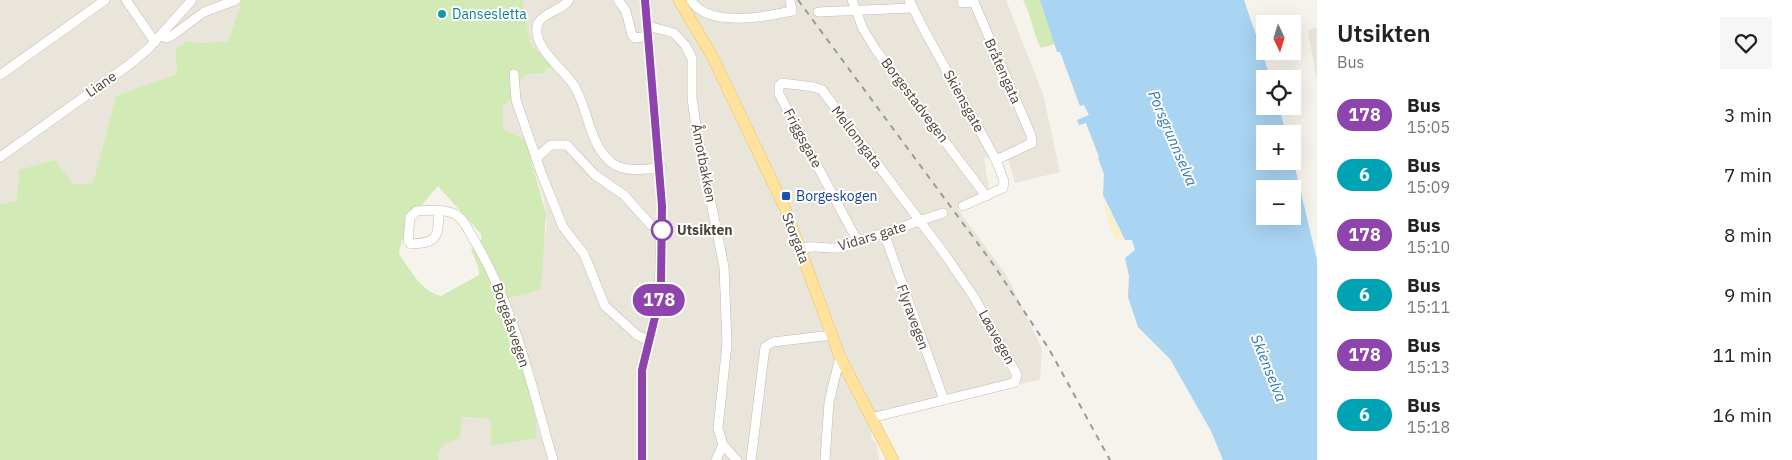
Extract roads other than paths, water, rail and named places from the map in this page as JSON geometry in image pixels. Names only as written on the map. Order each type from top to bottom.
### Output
[{"type":"main road","name":"Storgata","points":[[680,0],[701,35],[784,206],[840,357],[893,460]]},
{"type":"street","points":[[0,75],[105,0]]},
{"type":"street","points":[[126,0],[158,39],[173,35],[204,12],[236,0]]},
{"type":"street","name":"Liane","points":[[0,157],[130,64],[158,39],[192,0]]},
{"type":"street","points":[[569,0],[561,8],[541,18],[536,27],[547,57],[573,84],[593,136],[615,165],[626,168],[661,168]]},
{"type":"street","points":[[618,0],[626,11],[632,35],[635,38],[649,36]]},
{"type":"street","points":[[642,460],[641,378],[661,285],[662,228],[661,168],[645,0]]},
{"type":"street","points":[[691,0],[703,14],[743,18],[792,11],[790,0]]},
{"type":"street","name":"Borgestadvegen","points":[[852,0],[855,10],[876,50],[986,196]]},
{"type":"street","points":[[962,3],[973,1]]},
{"type":"street","name":"Bråtengata","points":[[973,1],[1031,135],[1032,143],[996,160]]},
{"type":"street","points":[[818,12],[911,4]]},
{"type":"street","name":"Skiensgate","points":[[911,4],[996,160],[1004,184],[1003,188],[986,196]]},
{"type":"street","name":"Åmotbakken","points":[[648,26],[674,33],[685,45],[692,58],[692,98],[697,133],[724,267],[727,344],[718,418],[718,428],[723,445]]},
{"type":"street","points":[[514,74],[516,100],[560,220],[584,254],[606,306],[636,334],[649,341]]},
{"type":"street","name":"Mellomgata","points":[[779,86],[785,82],[822,90],[921,220]]},
{"type":"street","name":"Friggsgate","points":[[779,86],[780,94],[858,242]]},
{"type":"street","points":[[536,158],[550,145],[567,144],[595,175],[624,195],[651,225],[662,228]]},
{"type":"street","points":[[963,206],[986,196]]},
{"type":"street","name":"Borgeåsvegen","points":[[439,212],[438,231],[433,240],[426,244],[411,244],[407,238],[410,217],[417,211],[439,212],[455,214],[460,218],[500,287],[553,460]]},
{"type":"street","name":"Vidars gate","points":[[800,249],[814,246],[828,249],[858,242],[943,213]]},
{"type":"street","name":"Løavegen","points":[[873,422],[944,400],[1009,384],[1015,382],[1017,375],[974,297],[921,220]]},
{"type":"street","name":"Flyravegen","points":[[884,233],[944,400]]},
{"type":"street","points":[[751,460],[765,347],[773,342],[832,335]]},
{"type":"street","points":[[824,460],[829,402],[840,357]]},
{"type":"street","points":[[716,460],[723,445],[737,460]]},
{"type":"water","points":[[1040,0],[1244,0],[1256,35],[1256,60],[1265,60],[1268,70],[1256,70],[1256,115],[1281,115],[1284,125],[1256,125],[1256,170],[1296,170],[1298,180],[1256,180],[1256,225],[1301,225],[1301,193],[1317,260],[1317,460],[1223,460],[1211,431],[1170,359],[1138,327],[1128,297],[1129,276],[1125,258],[1135,250],[1132,240],[1125,240],[1103,195],[1104,174],[1099,157],[1086,123],[1079,125],[1077,120],[1089,115],[1084,105],[1080,106],[1060,52],[1057,52]]},
{"type":"railway","points":[[798,0],[993,264],[1049,349],[1110,460]]},
{"type":"place","name":"Dansesletta","points":[[442,14]]},
{"type":"place","name":"Borgeskogen","points":[[786,196]]},
{"type":"place","name":"Utsikten","points":[[662,230]]},
{"type":"water label","name":"Porsgrunnselva","points":[[1173,138]]},
{"type":"water label","name":"Skienselva","points":[[1269,368]]}]
